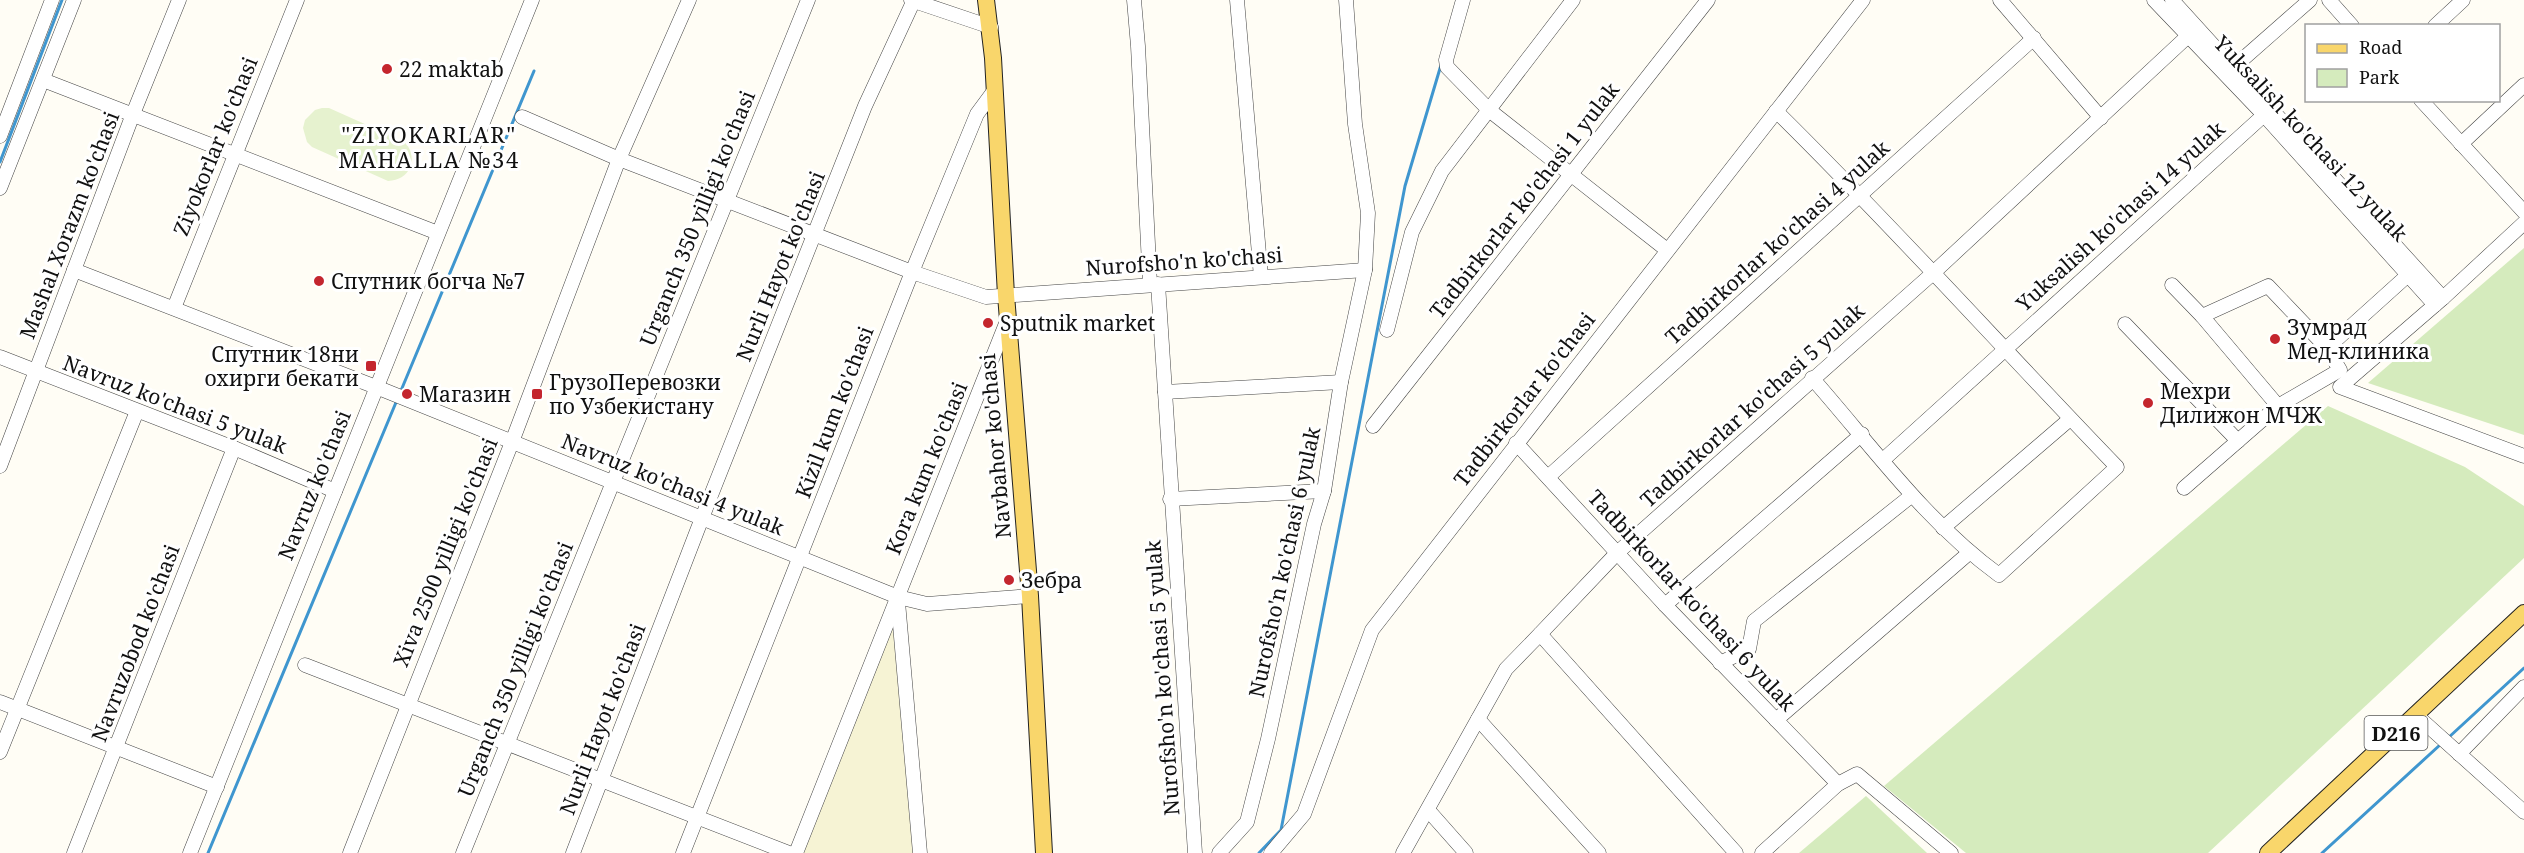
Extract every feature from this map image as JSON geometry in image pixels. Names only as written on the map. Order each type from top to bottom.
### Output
[{"type":"main road","name":"Navbahor ko'chasi","points":[[986,0],[990,27],[1006,295],[1030,596],[1044,853]]},
{"type":"main road","name":"D216","points":[[2268,853],[2524,613]]},
{"type":"street","points":[[0,136],[52,0]]},
{"type":"street","points":[[0,188],[74,0]]},
{"type":"street","name":"Mashal Xorazm ko'chasi","points":[[0,466],[133,114],[179,0]]},
{"type":"street","name":"Ziyokorlar ko'chasi","points":[[174,308],[297,0]]},
{"type":"street","name":"Navruz ko'chasi","points":[[190,853],[532,0]]},
{"type":"street","name":"Xiva 2500 yilligi ko'chasi","points":[[350,853],[512,442],[620,159],[689,0]]},
{"type":"street","name":"Urganch 350 yilligi ko'chasi","points":[[463,853],[808,0]]},
{"type":"street","points":[[913,0],[990,27]]},
{"type":"street","name":"Nurli Hayot ko'chasi","points":[[573,853],[702,518],[865,106],[913,0]]},
{"type":"street","name":"Nurofsho'n ko'chasi 5 yulak","points":[[1134,0],[1154,284],[1165,392],[1170,500],[1195,853]]},
{"type":"street","points":[[1237,0],[1261,277]]},
{"type":"street","name":"Nurofsho'n ko'chasi 6 yulak","points":[[1220,853],[1247,822],[1268,739],[1314,524],[1324,491],[1341,382],[1365,270],[1368,213],[1355,124],[1346,0]]},
{"type":"street","points":[[1463,0],[1446,60],[1447,67],[1489,110],[1667,249]]},
{"type":"street","points":[[1387,330],[1412,232],[1442,171],[1573,0]]},
{"type":"street","name":"Tadbirkorlar ko'chasi 1 yulak","points":[[1373,426],[1708,0]]},
{"type":"street","name":"Tadbirkorlar ko'chasi","points":[[1271,853],[1304,814],[1372,630],[1863,0]]},
{"type":"street","points":[[2000,0],[2101,118]]},
{"type":"street","name":"Yuksalish ko'chasi 12 yulak","points":[[2154,0],[2188,36],[2229,71],[2439,302]]},
{"type":"street","name":"Yuksalish ko'chasi 12 yulak","points":[[2172,0],[2264,115],[2408,275],[2439,302]]},
{"type":"street","points":[[2229,71],[2310,0]]},
{"type":"street","points":[[2329,0],[2350,24]]},
{"type":"street","points":[[2438,24],[2463,0]]},
{"type":"street","name":"Tadbirkorlar ko'chasi 5 yulak","points":[[1403,853],[1506,669],[1617,553],[1932,274],[2188,36]]},
{"type":"street","name":"Tadbirkorlar ko'chasi 4 yulak","points":[[1548,477],[2034,38]]},
{"type":"street","points":[[43,80],[438,233]]},
{"type":"street","points":[[2461,144],[2524,85]]},
{"type":"street","name":"Kizil kum ko'chasi","points":[[683,853],[912,272],[977,114],[994,91]]},
{"type":"street","points":[[2423,102],[2524,212]]},
{"type":"street","points":[[1776,111],[1861,195],[1932,274],[2117,467],[1999,575],[1969,553],[1911,496],[1862,434],[1812,378]]},
{"type":"street","name":"Yuksalish ko'chasi 14 yulak","points":[[1883,460],[2264,115]]},
{"type":"street","name":"Nurofsho'n ko'chasi","points":[[522,117],[727,201],[912,272],[987,297],[1365,270]]},
{"type":"street","points":[[2340,387],[2439,302],[2524,224]]},
{"type":"street","name":"Navruz ko'chasi 4 yulak","points":[[74,270],[376,387],[898,597],[927,604],[1030,596]]},
{"type":"street","points":[[2327,348],[2408,275]]},
{"type":"street","points":[[2172,285],[2202,316],[2278,406]]},
{"type":"street","points":[[2202,316],[2268,286],[2327,348],[2340,370],[2340,387]]},
{"type":"street","name":"Kora kum ko'chasi","points":[[796,853],[1008,321]]},
{"type":"street","points":[[2125,324],[2238,441]]},
{"type":"street","name":"Navruz ko'chasi 5 yulak","points":[[0,357],[234,448],[335,491]]},
{"type":"street","points":[[2184,488],[2278,406],[2340,370]]},
{"type":"street","points":[[1165,392],[1341,382]]},
{"type":"street","points":[[2340,387],[2524,456]]},
{"type":"street","points":[[0,752],[137,411]]},
{"type":"street","points":[[1943,528],[2070,418]]},
{"type":"street","points":[[1665,604],[1862,434]]},
{"type":"street","name":"Tadbirkorlar ko'chasi 6 yulak","points":[[1516,443],[1720,663],[1838,784]]},
{"type":"street","name":"Navruzobod ko'chasi","points":[[74,853],[234,448]]},
{"type":"street","points":[[1170,500],[1324,491]]},
{"type":"street","points":[[1720,663],[1749,649],[1754,621],[1911,496]]},
{"type":"street","points":[[1776,720],[1969,553]]},
{"type":"street","name":"Kora kum ko'chasi","points":[[898,597],[920,853]]},
{"type":"street","points":[[1540,634],[1736,853]]},
{"type":"street","points":[[305,665],[789,853]]},
{"type":"street","points":[[2459,754],[2524,687]]},
{"type":"street","points":[[0,702],[217,787]]},
{"type":"street","points":[[2416,715],[2524,812]]},
{"type":"street","points":[[1478,719],[1599,853]]},
{"type":"street","points":[[1762,853],[1838,784],[1857,774],[1951,853]]},
{"type":"street","points":[[1428,810],[1466,853]]},
{"type":"shaded area","points":[[897,611],[916,853],[801,853]]},
{"type":"green space","points":[[329,108],[405,142],[412,162],[407,173],[396,180],[388,181],[312,147],[307,142],[303,128],[305,120],[315,110]]},
{"type":"green space","points":[[2524,248],[2524,435],[2368,383]]},
{"type":"green space","points":[[2328,406],[2465,467],[2524,506],[2524,558],[2208,853],[1966,853],[1884,786]]},
{"type":"green space","points":[[1866,796],[1927,853],[1799,853]]},
{"type":"waterway","points":[[0,162],[62,0]]},
{"type":"waterway","points":[[1259,853],[1281,830],[1405,186],[1441,65]]},
{"type":"waterway","points":[[400,393],[534,71]]},
{"type":"waterway","points":[[208,853],[397,400]]},
{"type":"waterway","points":[[2448,738],[2524,668]]},
{"type":"waterway","points":[[2322,853],[2441,744]]},
{"type":"place","name":"22 maktab","points":[[387,69]]},
{"type":"place","name":"Спутник богча №7","points":[[319,281]]},
{"type":"place","name":"Sputnik market","points":[[988,323]]},
{"type":"place","name":"Зумрад Мед-клиника","points":[[2275,339]]},
{"type":"place","name":"Спутник 18ни охирги бекати","points":[[371,366]]},
{"type":"place","name":"Магазин","points":[[407,394]]},
{"type":"place","name":"ГрузоПеревозки по Узбекистану","points":[[537,394]]},
{"type":"place","name":"Мехри Дилижон МЧЖ","points":[[2148,403]]},
{"type":"place","name":"Зебра","points":[[1009,580]]},
{"type":"district","name":"\"ZIYOKARLAR\" MAHALLA №34","points":[[429,146]]}]
